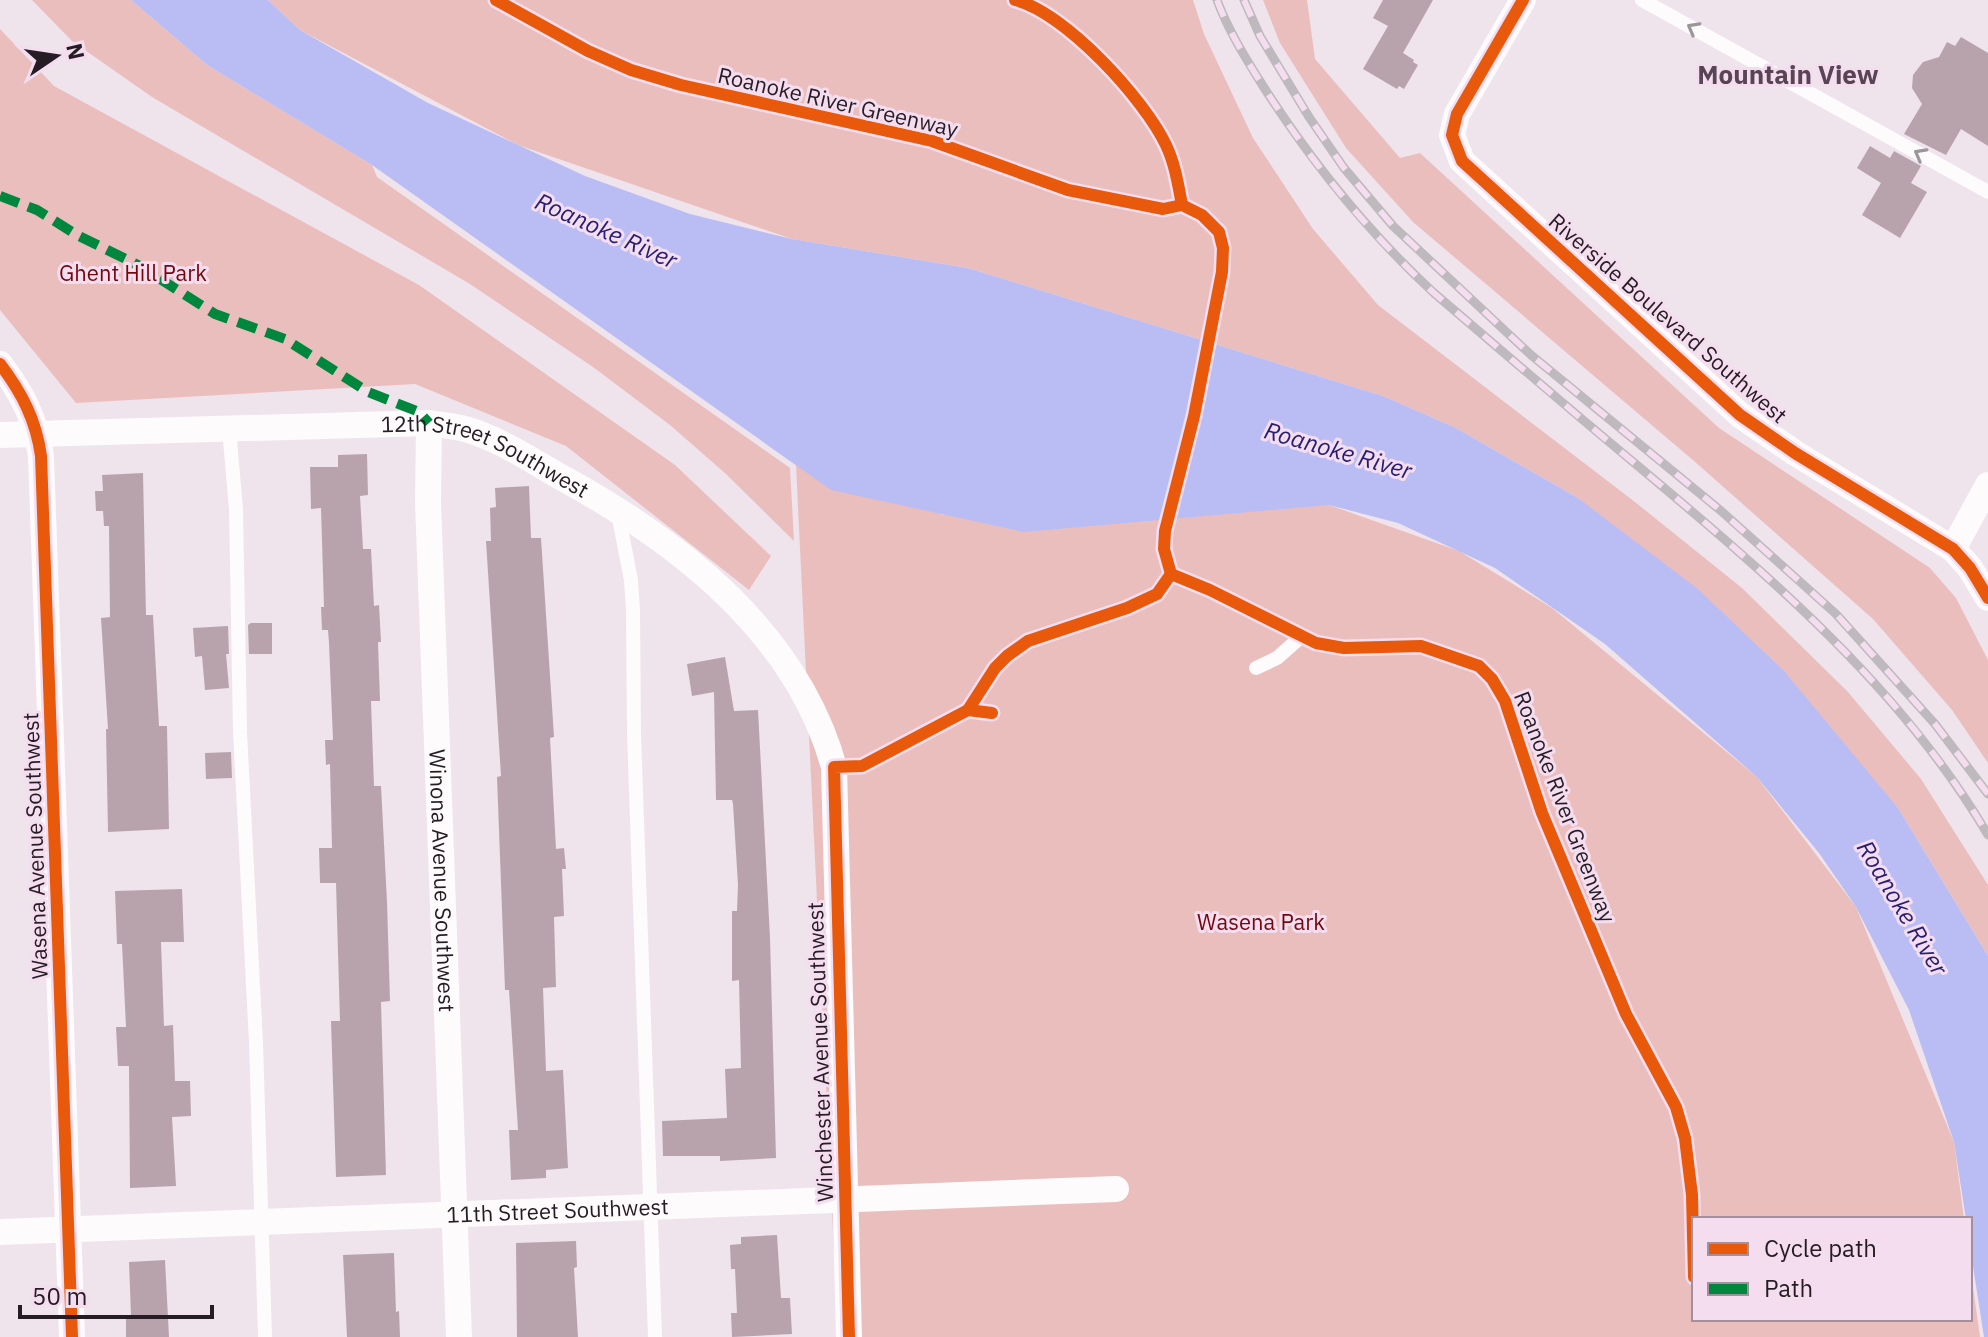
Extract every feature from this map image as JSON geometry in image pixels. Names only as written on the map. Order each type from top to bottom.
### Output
[{"type":"street","name":"Riverside Boulevard Southwest","points":[[1523,0],[1462,104],[1452,135],[1462,161],[1740,415],[1795,453],[1953,549],[1970,568],[1988,598]]},
{"type":"street","name":"Wasena Avenue Southwest","points":[[0,364],[22,393],[38,433],[42,487],[72,1337]]},
{"type":"street","name":"12th Street Southwest","points":[[0,435],[429,423],[466,429],[618,508],[699,567],[741,609],[791,670],[812,704],[834,767]]},
{"type":"street","name":"Winona Avenue Southwest","points":[[429,423],[428,503],[459,1337]]},
{"type":"street","points":[[1953,549],[1988,485]]},
{"type":"street","name":"Winchester Avenue Southwest","points":[[834,767],[849,1337]]},
{"type":"street","name":"11th Street Southwest","points":[[0,1232],[1116,1189]]},
{"type":"lane","points":[[1642,0],[1986,187]]},
{"type":"lane","points":[[229,429],[236,509],[240,732],[251,924],[265,1337]]},
{"type":"lane","points":[[618,508],[633,610],[634,734],[655,1337]]},
{"type":"lane","points":[[1256,668],[1277,658],[1302,636]]},
{"type":"lane","points":[[834,767],[862,766],[968,710],[992,713]]},
{"type":"green space","points":[[32,0],[131,0],[207,65],[372,165],[377,177],[790,468],[794,541],[726,474],[670,425],[593,367],[470,284],[152,97],[72,41]]},
{"type":"green space","points":[[268,0],[1193,0],[1204,34],[1253,138],[1313,229],[1378,305],[1742,588],[1848,692],[1921,779],[1988,885],[1988,956],[1898,808],[1578,498],[1456,428],[1383,396],[968,268],[792,239],[518,145],[300,30]]},
{"type":"green space","points":[[1263,0],[1307,0],[1315,59],[1400,158],[1420,153],[1719,428],[1930,568],[1956,598],[1988,660],[1988,763],[1952,710],[1873,619],[1694,461],[1413,222],[1346,148],[1280,43]]},
{"type":"green space","name":"Ghent Hill Park","points":[[0,29],[54,86],[419,285],[675,465],[771,556],[749,590],[566,446],[415,384],[76,403],[0,310]]},
{"type":"green space","name":"Wasena Park","points":[[796,465],[944,515],[1329,505],[1459,551],[1552,608],[1756,776],[1856,907],[1954,1142],[1964,1217],[1692,1217],[1692,1321],[1972,1321],[1972,1280],[1980,1337],[838,1337]]},
{"type":"water","name":"Roanoke River","points":[[131,0],[268,0],[300,30],[428,103],[585,176],[690,214],[792,239],[968,268],[1383,396],[1456,428],[1578,498],[1698,589],[1785,672],[1898,808],[1988,956],[1988,1337],[1984,1337],[1972,1260],[1972,1217],[1966,1217],[1954,1142],[1909,1010],[1856,907],[1819,853],[1756,776],[1605,644],[1495,568],[1398,523],[1329,505],[1024,532],[831,490],[372,165],[207,65]]},
{"type":"building","points":[[1383,0],[1433,0],[1403,53],[1418,65],[1404,89],[1399,86],[1397,89],[1363,69],[1388,26],[1373,18]]},
{"type":"building","points":[[1961,37],[1988,53],[1988,146],[1961,129],[1946,155],[1904,134],[1922,104],[1912,88],[1913,75],[1923,62],[1939,57],[1947,42],[1955,46]]},
{"type":"building","points":[[1870,146],[1890,158],[1894,151],[1921,166],[1911,183],[1927,192],[1900,238],[1862,215],[1881,183],[1857,168]]},
{"type":"building","points":[[367,454],[368,495],[360,496],[363,549],[371,549],[374,606],[379,605],[381,642],[378,642],[380,701],[371,701],[374,786],[381,786],[387,902],[390,1001],[381,1002],[386,1175],[336,1177],[331,1021],[340,1021],[336,883],[320,883],[319,848],[332,848],[330,764],[326,765],[325,740],[333,740],[328,630],[322,630],[321,508],[311,509],[310,467],[338,467],[338,455]]},
{"type":"building","points":[[143,473],[146,615],[153,615],[159,726],[167,726],[169,829],[108,832],[108,729],[101,618],[110,617],[109,526],[104,526],[103,511],[96,511],[95,491],[103,491],[102,475]]},
{"type":"building","points":[[529,486],[531,538],[541,538],[554,737],[550,738],[556,849],[564,848],[566,869],[562,869],[564,916],[554,917],[556,987],[543,988],[546,1071],[563,1070],[568,1168],[546,1170],[546,1178],[511,1180],[509,1130],[518,1130],[509,990],[505,990],[497,777],[501,776],[486,541],[491,541],[490,508],[496,507],[495,488]]},
{"type":"building","points":[[272,623],[272,654],[249,654],[248,625]]},
{"type":"building","points":[[228,626],[229,654],[226,654],[229,688],[205,690],[202,656],[195,657],[193,628]]},
{"type":"building","points":[[725,657],[734,711],[758,710],[770,938],[776,1158],[720,1161],[720,1156],[663,1156],[662,1121],[727,1118],[725,1069],[741,1068],[739,980],[732,981],[732,911],[737,911],[738,885],[733,804],[732,800],[716,800],[714,692],[692,696],[687,664]]},
{"type":"building","points":[[231,752],[232,778],[206,779],[205,753]]},
{"type":"building","points":[[182,889],[184,942],[161,942],[164,1026],[173,1025],[175,1081],[190,1081],[191,1116],[172,1117],[176,1186],[130,1188],[129,1066],[118,1066],[116,1027],[126,1027],[122,944],[117,944],[115,891]]},
{"type":"building","points":[[777,1235],[781,1298],[790,1298],[792,1334],[732,1337],[731,1313],[737,1313],[735,1269],[731,1269],[730,1245],[741,1244],[741,1237]]},
{"type":"building","points":[[576,1241],[577,1267],[574,1268],[578,1337],[517,1337],[516,1243]]},
{"type":"building","points":[[394,1253],[400,1337],[347,1337],[343,1255]]},
{"type":"building","points":[[165,1260],[169,1337],[126,1337],[126,1316],[131,1315],[129,1262]]},
{"type":"railway","points":[[1217,0],[1238,44],[1282,114],[1321,169],[1386,245],[1434,293],[1735,549],[1829,636],[1915,730],[1988,835]]},
{"type":"railway","points":[[1244,0],[1260,36],[1309,117],[1344,168],[1393,226],[1531,355],[1720,510],[1836,614],[1935,724],[1988,794]]},
{"type":"marked path","points":[[0,196],[37,210],[77,235],[140,266],[215,314],[285,339],[368,392],[419,412],[429,423]]},
{"type":"cycle path","name":"Roanoke River Greenway","points":[[496,0],[588,51],[631,70],[681,85],[932,141],[1068,190],[1163,209],[1182,205],[1202,215],[1219,232],[1223,248],[1222,272],[1194,416],[1165,531],[1164,549],[1171,574],[1316,643],[1344,648],[1421,646],[1479,666],[1492,679],[1505,701],[1542,813],[1626,1014],[1676,1107],[1685,1138],[1693,1217]]},
{"type":"cycle path","points":[[1015,0],[1057,21],[1079,39],[1141,105],[1169,152],[1182,205]]},
{"type":"cycle path","points":[[1523,0],[1457,114],[1452,135],[1462,161],[1740,415],[1795,453],[1953,549],[1970,568],[1988,598]]},
{"type":"cycle path","points":[[0,364],[27,407],[41,456],[72,1337]]},
{"type":"cycle path","points":[[968,710],[995,668],[1028,641],[1127,608],[1157,594],[1171,574]]},
{"type":"cycle path","points":[[849,1337],[834,767],[862,766],[968,710],[992,713]]},
{"type":"district","name":"Mountain View","points":[[1788,75]]}]
